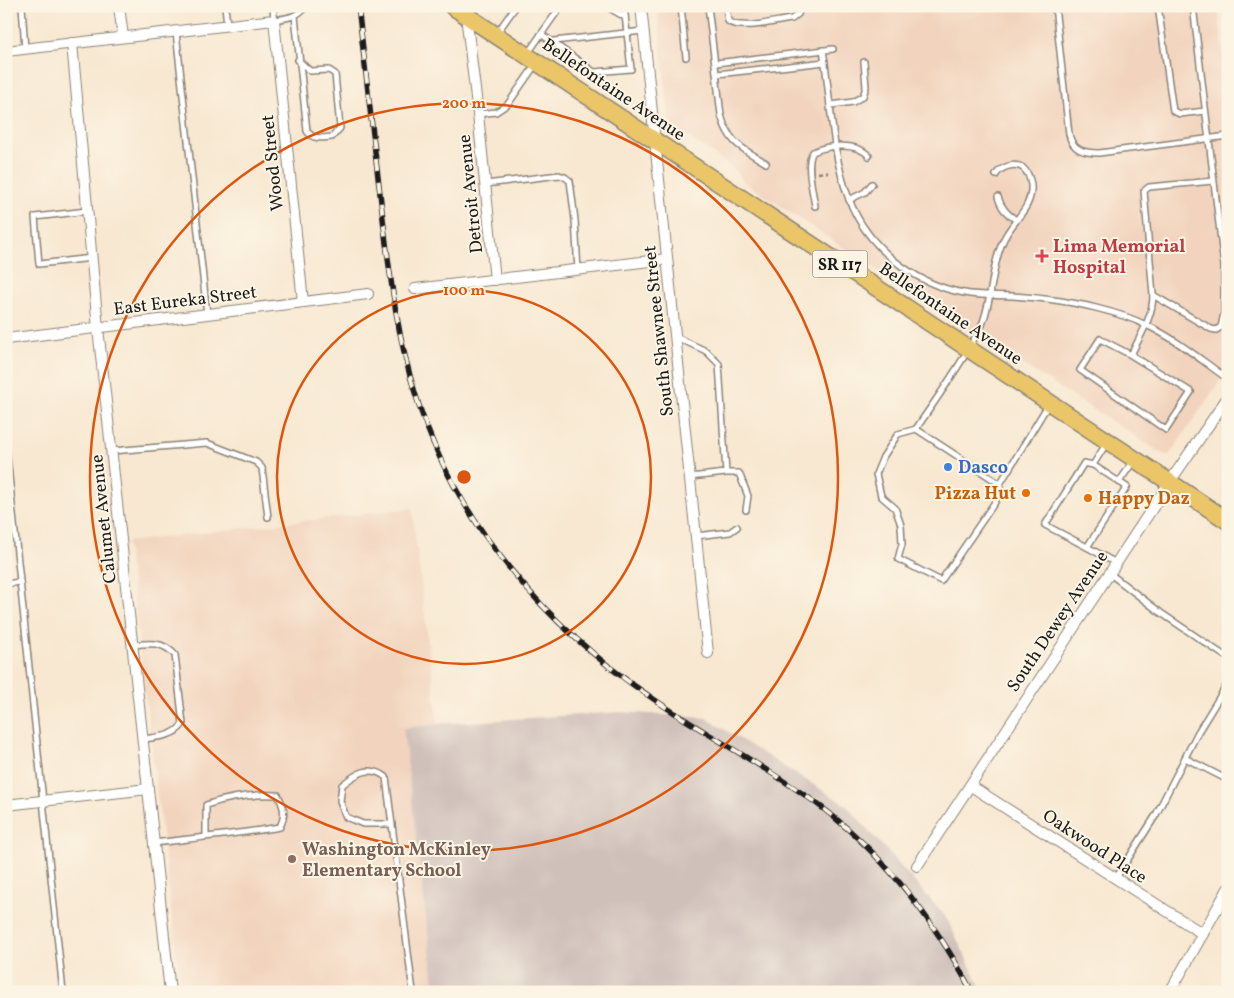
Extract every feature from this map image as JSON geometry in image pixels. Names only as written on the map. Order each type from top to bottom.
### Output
[{"type":"main road","name":"Bellefontaine Avenue","points":[[459,11],[1228,521]]},
{"type":"street","points":[[119,6],[123,37]]},
{"type":"street","name":"South Shawnee Street","points":[[641,6],[708,653]]},
{"type":"street","name":"Detroit Avenue","points":[[459,11],[478,114],[495,280]]},
{"type":"street","points":[[6,51],[274,20]]},
{"type":"street","name":"Wood Street","points":[[274,20],[302,302]]},
{"type":"street","name":"Calumet Avenue","points":[[72,43],[98,328],[170,992]]},
{"type":"street","points":[[416,289],[667,259]]},
{"type":"street","name":"East Eureka Street","points":[[6,339],[368,294]]},
{"type":"street","name":"South Dewey Avenue","points":[[917,866],[1168,483],[1228,397]]},
{"type":"street","name":"Oakwood Place","points":[[971,786],[1203,934]]},
{"type":"street","points":[[6,805],[148,789]]},
{"type":"street","points":[[1170,992],[1228,889]]},
{"type":"lane","points":[[22,6],[25,49]]},
{"type":"lane","points":[[225,6],[227,25]]},
{"type":"lane","points":[[273,6],[274,20],[295,16],[302,12],[306,6]]},
{"type":"lane","points":[[496,35],[516,6]]},
{"type":"lane","points":[[478,114],[502,110],[508,104],[532,59],[542,34],[561,6]]},
{"type":"lane","points":[[606,6],[625,17]]},
{"type":"lane","points":[[542,34],[594,72],[631,69],[624,6]]},
{"type":"lane","points":[[681,6],[686,58]]},
{"type":"lane","points":[[708,6],[721,115],[727,133],[738,145],[766,163]]},
{"type":"lane","points":[[726,6],[728,21],[741,26],[792,19],[798,14],[801,6]]},
{"type":"lane","points":[[1055,6],[1069,134],[1074,146],[1084,152],[1099,153],[1228,136]]},
{"type":"lane","points":[[1158,6],[1173,111],[1180,114],[1205,111]]},
{"type":"lane","points":[[1153,295],[1211,329],[1218,330],[1221,327],[1224,314],[1226,266],[1213,181],[1193,6]]},
{"type":"lane","points":[[295,16],[298,60],[307,131],[310,136],[316,138],[332,137],[340,128],[335,74],[329,70],[310,71],[298,60]]},
{"type":"lane","points":[[176,31],[207,314]]},
{"type":"lane","points":[[553,41],[643,31]]},
{"type":"lane","points":[[716,63],[833,49]]},
{"type":"lane","points":[[823,50],[836,148],[849,200],[862,225],[890,257],[922,279],[948,289],[976,295],[1038,298],[1066,302],[1096,308],[1145,324],[1182,346],[1228,379]]},
{"type":"lane","points":[[717,74],[825,62]]},
{"type":"lane","points":[[831,106],[853,102],[863,96],[866,87],[864,62]]},
{"type":"lane","points":[[815,206],[809,157],[816,150],[858,148],[869,156]]},
{"type":"lane","points":[[996,175],[1001,169],[1014,166],[1023,168],[1029,177],[1031,194],[1030,202],[1003,240],[996,259],[990,295],[982,325],[969,349],[916,429],[898,434],[883,457],[876,474],[881,496],[895,508],[901,525],[902,544],[898,559],[941,581],[995,502],[1000,491],[1000,484],[1050,402]]},
{"type":"lane","points":[[485,184],[559,175],[570,181],[575,220],[578,271]]},
{"type":"lane","points":[[1131,355],[1152,309],[1153,295],[1144,191],[1149,187],[1213,181]]},
{"type":"lane","points":[[849,200],[865,192],[872,184]]},
{"type":"lane","points":[[998,198],[1004,211],[1016,220]]},
{"type":"lane","points":[[88,211],[35,216],[39,264],[92,258]]},
{"type":"lane","points":[[675,336],[706,351],[719,364],[726,473]]},
{"type":"lane","points":[[1100,340],[1131,355],[1191,392],[1166,430],[1080,370],[1100,340]]},
{"type":"lane","points":[[916,429],[1000,484]]},
{"type":"lane","points":[[1094,465],[1108,442]]},
{"type":"lane","points":[[112,451],[207,443],[256,462],[262,468],[268,517]]},
{"type":"lane","points":[[6,448],[63,992]]},
{"type":"lane","points":[[1119,482],[1134,460]]},
{"type":"lane","points":[[1087,548],[1127,487],[1094,465],[1084,463],[1045,524],[1087,548],[1116,563]]},
{"type":"lane","points":[[690,478],[739,473],[748,496],[746,510]]},
{"type":"lane","points":[[696,536],[730,532],[737,527]]},
{"type":"lane","points":[[1109,573],[1161,612],[1228,658]]},
{"type":"lane","points":[[6,584],[20,582]]},
{"type":"lane","points":[[133,645],[153,642],[168,648],[175,655],[182,724],[179,730],[166,736],[143,738]]},
{"type":"lane","points":[[1116,878],[1156,815],[1198,732],[1228,683]]},
{"type":"lane","points":[[1185,758],[1228,780]]},
{"type":"lane","points":[[392,824],[363,824],[346,817],[340,800],[342,785],[352,777],[366,771],[377,771],[386,777],[392,824],[413,992]]},
{"type":"lane","points":[[154,843],[206,837],[280,827],[285,817],[284,806],[278,795],[219,800],[206,805],[206,837]]},
{"type":"path","points":[[818,173],[828,172]]},
{"type":"shaded area","name":"Lima Memorial Hospital","points":[[657,6],[1218,6],[1228,94],[1228,369],[1168,457],[970,331],[744,182],[732,167],[675,128],[669,119]]},
{"type":"shaded area","name":"Washington McKinley Elementary School","points":[[412,508],[438,724],[403,728],[435,990],[423,992],[181,992],[127,542]]},
{"type":"shaded area","points":[[622,712],[706,718],[846,805],[946,917],[983,992],[435,992],[403,728]]},
{"type":"railway","points":[[358,6],[387,251],[403,348],[416,396],[433,442],[455,487],[480,529],[542,605],[578,640],[615,671],[675,713],[797,789],[840,822],[863,843],[885,865],[923,913],[941,938],[972,992]]},
{"type":"place","name":"Lima Memorial Hospital","points":[[1042,256]]},
{"type":"place","name":"Dasco","points":[[948,467]]},
{"type":"place","name":"Pizza Hut","points":[[1026,493]]},
{"type":"place","name":"Happy Daz","points":[[1088,498]]},
{"type":"place","name":"Washington McKinley Elementary School","points":[[292,859]]}]
